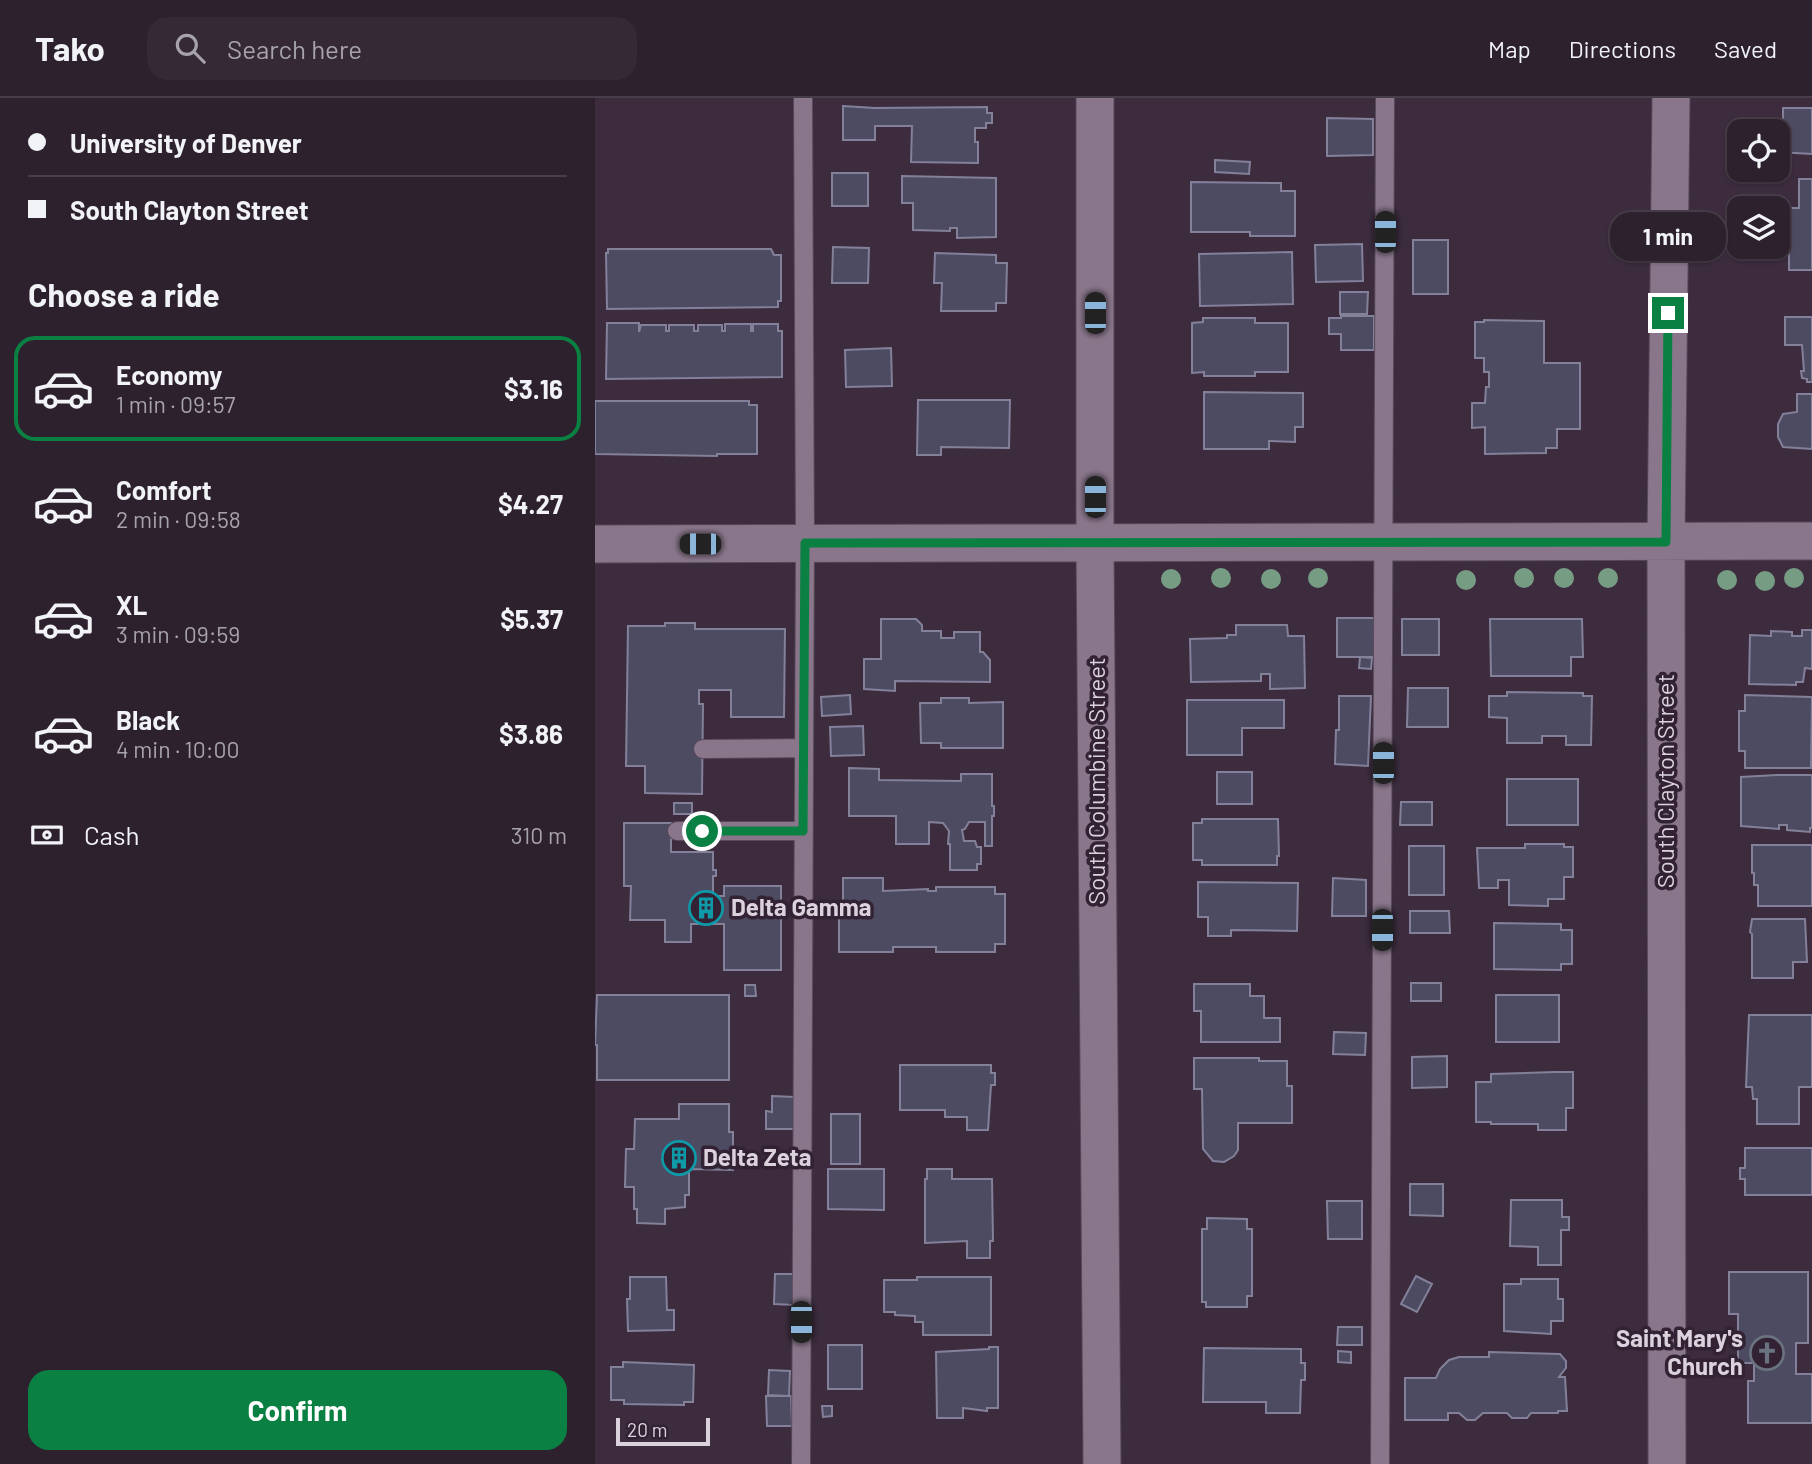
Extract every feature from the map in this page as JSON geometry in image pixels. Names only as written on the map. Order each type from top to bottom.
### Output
[{"type":"street","name":"South Columbine Street","points":[[1095,98],[1094,543],[1102,1464]]},
{"type":"street","name":"South Clayton Street","points":[[1667,1464],[1666,542],[1671,98]]},
{"type":"street","points":[[595,544],[1812,541]]},
{"type":"lane","points":[[801,1464],[805,543],[803,98]]},
{"type":"lane","points":[[1380,1464],[1385,98]]},
{"type":"lane","points":[[703,749],[804,748]]},
{"type":"lane","points":[[677,831],[803,831]]},
{"type":"building","points":[[843,106],[987,107],[987,113],[992,113],[992,123],[986,123],[986,128],[975,128],[978,163],[911,162],[912,126],[875,126],[875,140],[843,140]]},
{"type":"building","points":[[1783,108],[1812,108],[1812,154],[1790,153],[1790,119],[1783,119]]},
{"type":"building","points":[[1327,118],[1373,119],[1373,155],[1327,156]]},
{"type":"building","points":[[1215,160],[1250,162],[1249,174],[1215,172]]},
{"type":"building","points":[[832,173],[868,173],[868,206],[832,206]]},
{"type":"building","points":[[902,176],[996,178],[996,237],[957,238],[957,228],[950,228],[950,231],[913,230],[913,203],[902,203]]},
{"type":"building","points":[[1799,179],[1812,179],[1812,270],[1789,270],[1790,208],[1799,208]]},
{"type":"building","points":[[1191,182],[1281,183],[1281,191],[1295,191],[1295,236],[1250,236],[1250,232],[1191,232]]},
{"type":"building","points":[[1413,240],[1448,240],[1448,294],[1413,294]]},
{"type":"building","points":[[1362,244],[1363,281],[1316,282],[1315,245]]},
{"type":"building","points":[[833,247],[869,248],[868,283],[832,283]]},
{"type":"building","points":[[608,249],[771,249],[774,255],[781,255],[781,301],[778,301],[778,307],[607,309]]},
{"type":"building","points":[[1292,252],[1293,304],[1200,306],[1199,254]]},
{"type":"building","points":[[935,253],[996,255],[996,263],[1007,263],[1006,303],[996,303],[996,311],[941,311],[942,283],[934,283]]},
{"type":"building","points":[[1340,292],[1368,292],[1367,314],[1340,314]]},
{"type":"building","points":[[1374,316],[1374,350],[1341,350],[1341,334],[1329,334],[1329,318]]},
{"type":"building","points":[[1785,317],[1812,317],[1812,382],[1802,378],[1802,345],[1785,345]]},
{"type":"building","points":[[1203,318],[1255,318],[1255,323],[1288,323],[1288,372],[1255,372],[1255,376],[1204,376],[1204,372],[1192,373],[1192,323],[1203,322]]},
{"type":"building","points":[[1544,321],[1544,363],[1580,363],[1580,429],[1557,429],[1557,448],[1546,448],[1546,453],[1485,454],[1485,427],[1472,428],[1472,403],[1485,403],[1486,387],[1489,387],[1489,372],[1484,372],[1484,358],[1475,358],[1475,322]]},
{"type":"building","points":[[607,323],[639,323],[639,332],[641,325],[666,325],[666,331],[669,331],[669,325],[694,325],[694,331],[698,331],[698,325],[722,325],[722,331],[725,331],[725,324],[751,324],[753,331],[753,324],[778,324],[778,331],[782,331],[782,377],[606,379]]},
{"type":"building","points":[[891,348],[892,386],[846,387],[845,350]]},
{"type":"building","points":[[1204,392],[1303,393],[1303,427],[1295,427],[1295,442],[1269,441],[1269,449],[1204,449]]},
{"type":"building","points":[[1797,394],[1812,394],[1812,449],[1783,447],[1778,437],[1778,424],[1783,414],[1797,412]]},
{"type":"building","points":[[918,400],[1010,400],[1009,448],[941,447],[941,455],[917,455]]},
{"type":"building","points":[[595,401],[749,401],[749,405],[757,405],[757,454],[595,454]]},
{"type":"building","points":[[1337,618],[1374,618],[1374,657],[1337,657]]},
{"type":"building","points":[[881,619],[916,619],[922,625],[922,631],[941,631],[941,638],[954,638],[954,632],[980,632],[980,652],[990,660],[990,682],[895,681],[895,691],[864,689],[864,659],[881,659]]},
{"type":"building","points":[[1402,619],[1439,619],[1439,655],[1402,655]]},
{"type":"building","points":[[1490,619],[1582,619],[1583,657],[1571,657],[1571,676],[1491,676]]},
{"type":"building","points":[[665,623],[695,623],[695,629],[785,629],[784,717],[731,717],[731,690],[699,690],[699,704],[703,704],[702,794],[645,793],[645,766],[626,766],[628,626],[665,626]]},
{"type":"building","points":[[1236,625],[1287,625],[1288,636],[1304,636],[1305,688],[1270,689],[1270,674],[1261,674],[1261,681],[1191,682],[1190,639],[1227,638],[1227,635],[1236,635]]},
{"type":"building","points":[[1802,630],[1812,630],[1812,669],[1805,668],[1803,682],[1796,682],[1796,685],[1749,684],[1750,635],[1771,636],[1771,631],[1792,632],[1792,636],[1802,636]]},
{"type":"building","points":[[1360,657],[1372,658],[1371,669],[1359,668]]},
{"type":"building","points":[[1408,688],[1448,688],[1448,727],[1407,727]]},
{"type":"building","points":[[1507,692],[1583,693],[1583,696],[1592,696],[1591,745],[1566,745],[1566,736],[1542,736],[1542,743],[1507,743],[1507,718],[1489,717],[1489,696],[1507,696]]},
{"type":"building","points":[[850,695],[851,714],[822,716],[821,697]]},
{"type":"building","points":[[1745,695],[1812,697],[1811,768],[1745,768],[1745,751],[1739,751],[1739,711],[1745,711]]},
{"type":"building","points":[[1339,696],[1371,696],[1368,766],[1335,764]]},
{"type":"building","points":[[941,698],[969,698],[969,703],[1003,702],[1003,748],[941,748],[941,743],[921,743],[920,703],[941,703]]},
{"type":"building","points":[[1187,700],[1284,700],[1284,728],[1242,728],[1242,755],[1187,755]]},
{"type":"building","points":[[863,726],[864,755],[831,756],[830,727]]},
{"type":"building","points":[[849,768],[879,769],[879,780],[961,781],[961,774],[992,774],[992,846],[985,846],[985,822],[969,822],[962,830],[964,841],[975,841],[977,847],[981,847],[981,864],[977,864],[977,870],[950,870],[949,831],[943,823],[929,822],[929,844],[896,844],[896,816],[849,816]]},
{"type":"building","points":[[1217,772],[1252,772],[1252,804],[1217,804]]},
{"type":"building","points":[[1812,775],[1810,832],[1787,830],[1787,825],[1779,825],[1779,829],[1741,826],[1741,777]]},
{"type":"building","points":[[1507,779],[1578,779],[1578,825],[1507,825]]},
{"type":"building","points":[[1401,802],[1432,802],[1432,825],[1400,825]]},
{"type":"building","points":[[674,803],[692,803],[692,814],[674,814]]},
{"type":"building","points":[[1202,819],[1278,819],[1277,865],[1202,865],[1202,860],[1193,860],[1193,823],[1202,823]]},
{"type":"building","name":"Delta Gamma","points":[[624,823],[671,823],[671,852],[713,852],[713,870],[716,870],[716,876],[713,876],[713,896],[724,896],[724,886],[781,886],[781,970],[724,970],[724,924],[691,924],[691,942],[665,942],[665,920],[630,920],[631,886],[624,886]]},
{"type":"building","points":[[1525,844],[1564,844],[1564,847],[1573,847],[1573,877],[1564,877],[1564,899],[1548,899],[1548,906],[1509,905],[1509,880],[1498,880],[1498,888],[1479,888],[1477,848],[1525,848]]},
{"type":"building","points":[[1752,845],[1812,845],[1812,906],[1758,906],[1758,885],[1754,885],[1752,873]]},
{"type":"building","points":[[1409,846],[1444,846],[1444,895],[1409,895]]},
{"type":"building","points":[[843,878],[883,878],[883,891],[936,891],[936,887],[995,887],[995,894],[1005,894],[1005,944],[995,944],[995,952],[936,952],[936,947],[893,947],[893,952],[839,952],[839,908],[843,908]]},
{"type":"building","points":[[1333,878],[1366,880],[1366,916],[1332,916]]},
{"type":"building","points":[[1198,882],[1298,883],[1297,931],[1231,930],[1231,936],[1208,936],[1208,917],[1198,917]]},
{"type":"building","points":[[1410,911],[1449,911],[1450,933],[1410,933]]},
{"type":"building","points":[[1752,919],[1805,919],[1807,962],[1793,962],[1793,978],[1752,978]]},
{"type":"building","points":[[1494,923],[1561,924],[1561,930],[1572,930],[1572,964],[1561,964],[1561,970],[1494,969]]},
{"type":"building","points":[[1411,983],[1441,983],[1441,1001],[1411,1001]]},
{"type":"building","points":[[1194,984],[1250,984],[1250,996],[1264,996],[1264,1018],[1280,1018],[1280,1042],[1201,1042],[1201,1011],[1194,1011]]},
{"type":"building","points":[[745,985],[755,985],[756,996],[745,996]]},
{"type":"building","points":[[597,995],[729,995],[729,1080],[597,1080]]},
{"type":"building","points":[[1496,995],[1559,995],[1559,1042],[1496,1042]]},
{"type":"building","points":[[1749,1015],[1812,1015],[1812,1087],[1799,1087],[1799,1124],[1757,1124],[1757,1099],[1753,1099],[1752,1087],[1746,1087]]},
{"type":"building","points":[[1334,1032],[1366,1033],[1365,1055],[1333,1054]]},
{"type":"building","points":[[1447,1056],[1447,1087],[1412,1088],[1412,1057]]},
{"type":"building","points":[[1194,1058],[1287,1061],[1287,1086],[1292,1086],[1292,1123],[1238,1123],[1238,1150],[1224,1162],[1213,1161],[1203,1149],[1202,1089],[1194,1089]]},
{"type":"building","points":[[900,1065],[991,1065],[991,1073],[995,1073],[995,1085],[991,1085],[988,1130],[967,1130],[967,1117],[945,1117],[945,1110],[900,1110]]},
{"type":"building","points":[[1573,1072],[1573,1108],[1566,1108],[1566,1130],[1538,1130],[1538,1124],[1476,1122],[1476,1082],[1491,1082],[1491,1074]]},
{"type":"building","points":[[772,1096],[795,1097],[795,1129],[766,1129],[766,1111],[772,1112]]},
{"type":"building","name":"Delta Zeta","points":[[679,1104],[729,1104],[729,1132],[733,1132],[733,1170],[689,1169],[689,1195],[685,1195],[685,1207],[665,1209],[665,1224],[637,1223],[634,1187],[625,1187],[626,1149],[634,1149],[635,1119],[679,1119]]},
{"type":"building","points":[[831,1114],[860,1114],[860,1164],[831,1164]]},
{"type":"building","points":[[1745,1148],[1812,1148],[1812,1195],[1745,1195],[1745,1179],[1740,1179],[1740,1168],[1745,1168]]},
{"type":"building","points":[[828,1169],[884,1169],[884,1210],[828,1209]]},
{"type":"building","points":[[927,1169],[952,1169],[952,1179],[992,1179],[993,1241],[990,1241],[990,1258],[967,1258],[967,1241],[925,1243]]},
{"type":"building","points":[[1410,1184],[1443,1184],[1443,1216],[1410,1215]]},
{"type":"building","points":[[1511,1200],[1562,1200],[1562,1217],[1569,1217],[1569,1230],[1561,1230],[1561,1265],[1538,1265],[1538,1247],[1510,1246]]},
{"type":"building","points":[[1327,1201],[1362,1201],[1362,1239],[1328,1239]]},
{"type":"building","points":[[1207,1218],[1247,1219],[1247,1229],[1252,1229],[1252,1296],[1247,1296],[1247,1307],[1206,1307],[1206,1302],[1202,1302],[1202,1229],[1207,1229]]},
{"type":"building","name":"Saint Mary's Church","points":[[1729,1272],[1808,1272],[1808,1343],[1796,1343],[1796,1374],[1812,1374],[1812,1423],[1748,1423],[1748,1381],[1754,1381],[1754,1363],[1738,1363],[1738,1314],[1729,1314]]},
{"type":"building","points":[[775,1274],[794,1274],[794,1305],[774,1304]]},
{"type":"building","points":[[1416,1276],[1432,1284],[1417,1312],[1401,1304]]},
{"type":"building","points":[[630,1277],[666,1277],[667,1310],[674,1310],[674,1330],[628,1331],[627,1299],[630,1299]]},
{"type":"building","points":[[917,1277],[991,1277],[991,1335],[923,1335],[923,1322],[915,1322],[915,1316],[884,1312],[884,1280],[917,1280]]},
{"type":"building","points":[[1521,1279],[1558,1279],[1558,1299],[1563,1299],[1563,1321],[1551,1321],[1551,1334],[1504,1331],[1504,1284],[1521,1284]]},
{"type":"building","points":[[1338,1327],[1362,1327],[1362,1345],[1337,1345]]},
{"type":"building","points":[[828,1345],[862,1345],[862,1389],[828,1389]]},
{"type":"building","points":[[998,1347],[998,1408],[987,1408],[987,1411],[963,1408],[963,1418],[937,1418],[936,1352]]},
{"type":"building","points":[[1204,1348],[1301,1349],[1301,1363],[1305,1363],[1305,1380],[1301,1380],[1300,1413],[1266,1413],[1266,1402],[1203,1402]]},
{"type":"building","points":[[1338,1351],[1351,1352],[1351,1363],[1338,1362]]},
{"type":"building","points":[[1489,1352],[1560,1354],[1566,1361],[1566,1368],[1559,1377],[1565,1377],[1567,1411],[1531,1413],[1527,1418],[1512,1418],[1507,1413],[1483,1413],[1475,1420],[1467,1420],[1459,1413],[1448,1413],[1448,1420],[1405,1420],[1405,1378],[1436,1378],[1449,1360],[1459,1357],[1489,1357]]},
{"type":"building","points":[[623,1362],[694,1365],[693,1402],[684,1402],[684,1405],[624,1404],[624,1400],[611,1400],[611,1367],[623,1367]]},
{"type":"building","points":[[769,1370],[790,1371],[789,1396],[768,1395]]},
{"type":"building","points":[[766,1396],[791,1396],[792,1426],[767,1426]]},
{"type":"building","points":[[822,1406],[832,1406],[832,1416],[823,1417]]},
{"type":"place","name":"Delta Gamma","points":[[706,908]]},
{"type":"place","name":"Delta Zeta","points":[[679,1158]]},
{"type":"place","name":"Saint Mary's Church","points":[[1767,1353]]},
{"type":"route","points":[[702,831],[803,831],[805,543],[1666,542],[1668,313]]}]
